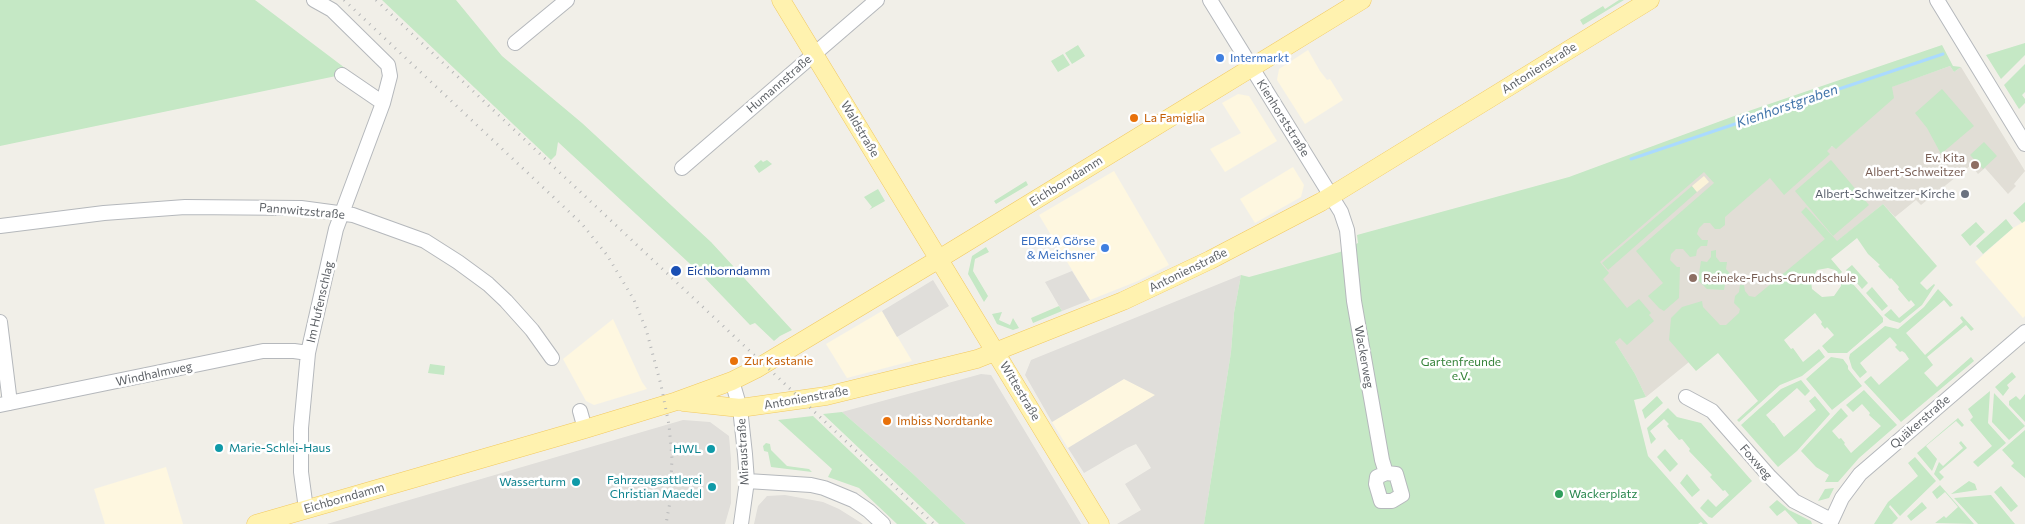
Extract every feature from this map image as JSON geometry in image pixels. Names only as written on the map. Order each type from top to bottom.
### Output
[{"type":"main road","name":"Waldstraße","points":[[781,0],[939,258]]},
{"type":"main road","name":"Eichborndamm","points":[[256,524],[585,429],[677,401],[732,381],[756,369],[1362,0]]},
{"type":"main road","name":"Antonienstraße","points":[[677,401],[740,408],[826,396],[977,359],[1123,301],[1251,239],[1331,195],[1650,0]]},
{"type":"main road","name":"Wittestraße","points":[[939,258],[1100,524]]},
{"type":"street","name":"Im Hufenschlag","points":[[306,509],[301,472],[301,428],[308,353],[336,229],[389,86],[390,76],[388,65],[332,10],[314,0]]},
{"type":"street","points":[[515,43],[567,0]]},
{"type":"street","name":"Humannstraße","points":[[682,168],[877,0]]},
{"type":"street","name":"Kienhorststraße","points":[[1210,0],[1341,212],[1348,240]]},
{"type":"street","points":[[1942,2],[2025,144]]},
{"type":"street","points":[[342,75],[383,103]]},
{"type":"street","name":"Pannwitzstraße","points":[[0,226],[104,213],[177,207],[301,208],[353,216],[425,242],[458,262],[488,284],[506,301],[532,330],[552,358]]},
{"type":"street","name":"Wackerweg","points":[[1348,240],[1354,301],[1382,460],[1386,473]]},
{"type":"street","points":[[0,322],[5,404]]},
{"type":"street","name":"Quäkerstraße","points":[[1831,522],[1847,491],[1860,474],[2025,332]]},
{"type":"street","name":"Windhalmweg","points":[[5,404],[263,351],[308,353]]},
{"type":"street","name":"Miraustraße","points":[[732,381],[740,408],[747,481],[741,524]]},
{"type":"street","name":"Foxweg","points":[[1686,397],[1712,411],[1770,477],[1794,501],[1831,522]]},
{"type":"street","points":[[580,412],[585,429]]},
{"type":"street","points":[[747,481],[811,485],[824,488],[853,500],[883,524]]},
{"type":"shaded area","points":[[1308,50],[1320,71],[1327,80],[1330,79],[1343,100],[1305,124],[1277,80],[1279,69]]},
{"type":"shaded area","name":"Reineke-Fuchs-Grundschule","points":[[1950,66],[1954,72],[1961,67],[2025,171],[2014,184],[2016,186],[2008,194],[1985,168],[1978,174],[1971,165],[1921,205],[1916,200],[1895,217],[1883,204],[1646,397],[1635,374],[1615,342],[1587,268],[1702,169],[1747,185],[1833,146],[1836,148],[1856,131],[1891,87]]},
{"type":"shaded area","points":[[1238,94],[1249,96],[1277,141],[1225,172],[1210,149],[1241,133],[1222,103]]},
{"type":"shaded area","points":[[1293,167],[1304,185],[1301,197],[1255,223],[1240,199]]},
{"type":"shaded area","name":"EDEKA Görse & Meichsner","points":[[1114,171],[1169,265],[1138,281],[1090,300],[1039,215]]},
{"type":"shaded area","points":[[2025,221],[2025,316],[2023,318],[1975,262],[2013,228]]},
{"type":"shaded area","points":[[1072,271],[1090,300],[1062,311],[1045,282]]},
{"type":"shaded area","points":[[1241,275],[1204,524],[1117,524],[1141,510],[1125,484],[1151,468],[1144,456],[1136,444],[1084,473],[1068,448],[1155,395],[1124,379],[1052,422],[1025,375],[1031,360]]},
{"type":"shaded area","points":[[933,280],[949,306],[897,337],[882,311]]},
{"type":"shaded area","points":[[882,311],[912,361],[847,378],[826,344]]},
{"type":"shaded area","points":[[613,319],[647,389],[594,405],[586,401],[563,359]]},
{"type":"shaded area","points":[[981,374],[991,375],[1081,524],[966,524],[911,472],[842,412]]},
{"type":"shaded area","points":[[1124,379],[1156,395],[1068,448],[1052,422]]},
{"type":"shaded area","points":[[683,420],[710,422],[729,436],[731,503],[725,524],[327,524]]},
{"type":"shaded area","points":[[166,467],[183,524],[105,524],[94,489]]},
{"type":"shaded area","points":[[785,495],[823,502],[839,509],[863,524],[754,524],[758,506],[767,496]]},
{"type":"green space","points":[[0,0],[255,0],[345,68],[341,75],[0,146]]},
{"type":"green space","points":[[382,0],[456,0],[502,56],[582,123],[711,242],[792,330],[774,341],[755,323],[750,325],[701,274],[558,142],[556,155],[551,160]]},
{"type":"green space","points":[[1619,0],[1624,0],[1583,25],[1580,20],[1603,6],[1605,9]]},
{"type":"green space","points":[[2025,43],[2025,55],[2001,79],[1986,55]]},
{"type":"green space","points":[[1078,45],[1085,56],[1072,64],[1065,53]]},
{"type":"green space","name":"Gartenfreunde e.V.","points":[[1942,45],[1953,66],[1961,67],[1954,72],[1950,66],[1892,87],[1894,98],[1836,149],[1832,146],[1827,151],[1830,154],[1784,195],[1770,178],[1725,217],[1725,225],[1720,229],[1715,229],[1710,223],[1704,223],[1699,228],[1697,234],[1702,240],[1708,240],[1707,246],[1701,246],[1697,250],[1696,256],[1690,257],[1683,249],[1676,249],[1671,254],[1670,260],[1677,267],[1680,267],[1679,298],[1664,311],[1648,296],[1663,283],[1636,251],[1714,183],[1704,172],[1600,262],[1609,273],[1603,279],[1627,308],[1639,299],[1651,313],[1649,315],[1654,321],[1627,345],[1620,338],[1615,342],[1635,374],[1646,397],[1634,400],[1648,456],[1708,524],[1701,522],[1698,524],[1204,524],[1241,275],[1249,277],[1340,252],[1358,243],[1357,235],[1569,177],[1737,115]]},
{"type":"green space","points":[[1063,54],[1070,65],[1058,72],[1051,61]]},
{"type":"green space","points":[[2025,64],[2025,92],[2022,95],[2025,103],[2019,109],[2004,85]]},
{"type":"green space","points":[[1942,89],[1974,126],[1941,154],[1927,128],[1915,113]]},
{"type":"green space","points":[[1984,142],[1997,156],[1983,169],[1970,155]]},
{"type":"green space","points":[[761,160],[763,162],[767,160],[772,164],[759,173],[754,166]]},
{"type":"green space","points":[[1831,160],[1869,205],[1833,236],[1795,191]]},
{"type":"green space","points":[[1026,181],[1028,185],[996,204],[994,201]]},
{"type":"green space","points":[[1692,186],[1697,192],[1608,270],[1602,263]]},
{"type":"green space","points":[[878,189],[885,201],[869,210],[872,207],[864,197]]},
{"type":"green space","points":[[2025,202],[2025,221],[2022,223],[2013,213]]},
{"type":"green space","points":[[1883,204],[1937,266],[1920,283],[1927,290],[1935,285],[1922,305],[1900,323],[1890,320],[1884,315],[1891,309],[1899,318],[1915,305],[1911,300],[1909,302],[1898,289],[1899,287],[1878,266],[1880,265],[1868,254],[1857,238],[1831,259],[1842,272],[1839,275],[1835,270],[1828,268],[1817,270],[1811,281],[1812,289],[1822,297],[1834,296],[1841,286],[1841,278],[1845,275],[1883,318],[1883,322],[1847,353],[1828,353],[1822,346],[1834,335],[1827,327],[1825,329],[1815,313],[1784,340],[1791,349],[1793,348],[1803,362],[1819,349],[1825,357],[1802,376],[1780,385],[1739,422],[1737,420],[1758,401],[1718,353],[1696,371],[1669,340],[1671,318],[1682,307],[1702,301],[1703,307],[1720,325],[1726,325],[1739,313],[1740,309],[1734,303],[1740,285],[1744,285],[1745,291],[1749,296],[1755,297],[1825,239],[1801,212],[1806,207],[1837,241]]},
{"type":"green space","points":[[2006,219],[2013,228],[1983,254],[1976,246]]},
{"type":"green space","points":[[1976,222],[1985,232],[1970,246],[1961,235]]},
{"type":"green space","points":[[986,247],[989,252],[975,259],[973,271],[988,296],[984,302],[968,274],[972,256]]},
{"type":"green space","points":[[1716,250],[1716,257],[1720,262],[1727,262],[1726,269],[1731,275],[1736,275],[1736,280],[1729,280],[1725,284],[1724,290],[1707,289],[1698,280],[1701,261],[1707,262],[1711,257],[1711,251]]},
{"type":"green space","points":[[1852,265],[1868,283],[1862,289],[1846,270]]},
{"type":"green space","points":[[1872,287],[1888,306],[1882,311],[1866,293]]},
{"type":"green space","points":[[1938,289],[1953,305],[1950,307],[1944,300],[1906,333],[1925,355],[1963,322],[1960,318],[1962,316],[1974,329],[1971,331],[1966,325],[1927,357],[1933,365],[1924,373],[1937,387],[1971,357],[1974,361],[1901,422],[1864,382],[1871,376],[1879,385],[1909,359],[1905,353],[1900,352],[1895,347],[1897,345],[1890,337],[1860,363],[1867,372],[1860,378],[1852,368],[1849,358],[1850,354],[1885,326],[1898,329],[1924,307]]},
{"type":"green space","points":[[1059,306],[1062,311],[1033,323],[1031,318]]},
{"type":"green space","points":[[1002,312],[999,320],[1010,325],[1013,318],[1019,328],[1013,330],[997,324],[992,314]]},
{"type":"green space","points":[[1831,357],[1843,359],[1848,369],[1862,386],[1832,410],[1806,379]]},
{"type":"green space","points":[[430,364],[445,366],[444,375],[428,373]]},
{"type":"green space","points":[[2012,372],[2016,377],[2007,385],[2009,388],[2003,396],[1995,387]]},
{"type":"green space","points":[[1801,380],[1810,391],[1805,396],[1797,388],[1766,415],[1784,437],[1816,410],[1809,401],[1815,396],[1830,414],[1797,451],[1778,467],[1741,425],[1781,389]]},
{"type":"green space","points":[[1864,390],[1897,425],[1859,458],[1838,482],[1825,482],[1829,475],[1816,467],[1801,451],[1841,408],[1848,416],[1832,431],[1839,439],[1841,438],[1851,453],[1881,426],[1869,415],[1870,413],[1862,404],[1853,412],[1846,405]]},
{"type":"green space","points":[[1990,391],[1988,423],[2006,443],[1978,467],[1973,462],[1992,446],[1970,420],[1973,417],[1968,409]]},
{"type":"green space","points":[[1994,393],[2025,426],[2009,440],[1992,422]]},
{"type":"green space","points":[[2025,394],[2025,422],[2009,405],[2009,401],[2016,396],[2020,400]]},
{"type":"green space","points":[[1657,396],[1663,403],[1645,419],[1642,410]]},
{"type":"green space","points":[[1668,408],[1677,417],[1701,423],[1752,481],[1712,518],[1700,508],[1708,499],[1716,507],[1729,495],[1710,477],[1712,475],[1689,451],[1690,449],[1682,439],[1679,440],[1667,426],[1669,424],[1664,419],[1650,431],[1656,439],[1651,444],[1647,428]]},
{"type":"green space","points":[[842,412],[911,472],[966,524],[939,524],[823,414]]},
{"type":"green space","points":[[813,416],[927,524],[897,524],[859,488],[828,477],[832,469],[778,420]]},
{"type":"green space","points":[[1958,418],[1964,425],[1962,427],[1956,421],[1926,446],[1937,459],[1932,471],[1917,453]]},
{"type":"green space","points":[[2025,430],[2025,478],[2011,466],[2014,463],[2002,450]]},
{"type":"green space","points":[[1961,441],[1967,448],[1939,472],[1944,477],[1940,481],[1934,474],[1939,462],[1943,466],[1963,448],[1959,443]]},
{"type":"green space","points":[[766,443],[770,444],[771,450],[787,466],[809,469],[812,472],[771,467],[768,452],[764,451],[763,446]]},
{"type":"green space","points":[[1665,449],[1678,464],[1670,472],[1657,457]]},
{"type":"green space","points":[[1915,457],[1936,481],[1900,516],[1890,505],[1889,507],[1898,518],[1892,524],[1874,524],[1888,502],[1918,476],[1908,463]]},
{"type":"green space","points":[[1687,474],[1700,490],[1692,497],[1680,483]]},
{"type":"green space","points":[[1969,481],[1975,484],[1977,490],[1951,494]]},
{"type":"green space","points":[[1940,485],[1974,524],[1935,523],[1944,516],[1946,518],[1958,507],[1945,492],[1937,499],[1932,492]]},
{"type":"green space","points":[[2001,486],[2018,506],[2011,512],[1994,492]]},
{"type":"green space","points":[[1834,488],[1829,498],[1818,501],[1825,489]]},
{"type":"green space","points":[[1991,495],[2015,524],[1978,524],[1954,498]]},
{"type":"green space","points":[[1777,500],[1789,510],[1811,521],[1812,524],[1798,524],[1785,510],[1777,516],[1769,507]]},
{"type":"green space","points":[[1922,502],[1927,508],[1911,521],[1907,516]]},
{"type":"sand","points":[[1704,176],[1709,182],[1697,192],[1692,186]]},
{"type":"waterway","name":"Kienhorstgraben","points":[[1631,159],[1943,54]]},
{"type":"railway","points":[[344,0],[582,224],[607,255],[634,300],[646,329],[661,385],[669,425],[672,458],[670,502],[666,524]]},
{"type":"railway","points":[[376,0],[934,524]]},
{"type":"place","name":"Intermarkt","points":[[1220,58]]},
{"type":"place","name":"La Famiglia","points":[[1134,118]]},
{"type":"place","name":"Ev. Kita Albert-Schweitzer","points":[[1975,165]]},
{"type":"place","name":"Albert-Schweitzer-Kirche","points":[[1965,194]]},
{"type":"place","name":"EDEKA Görse & Meichsner","points":[[1105,248]]},
{"type":"place","name":"Eichborndamm","points":[[676,271]]},
{"type":"place","name":"Reineke-Fuchs-Grundschule","points":[[1693,278]]},
{"type":"place","name":"Zur Kastanie","points":[[734,361]]},
{"type":"place","name":"Imbiss Nordtanke","points":[[887,421]]},
{"type":"place","name":"Marie-Schlei-Haus","points":[[219,448]]},
{"type":"place","name":"HWL","points":[[711,449]]},
{"type":"place","name":"Wasserturm","points":[[576,482]]},
{"type":"place","name":"Fahrzeugsattlerei Christian Maedel","points":[[712,487]]},
{"type":"place","name":"Wackerplatz","points":[[1559,494]]}]
